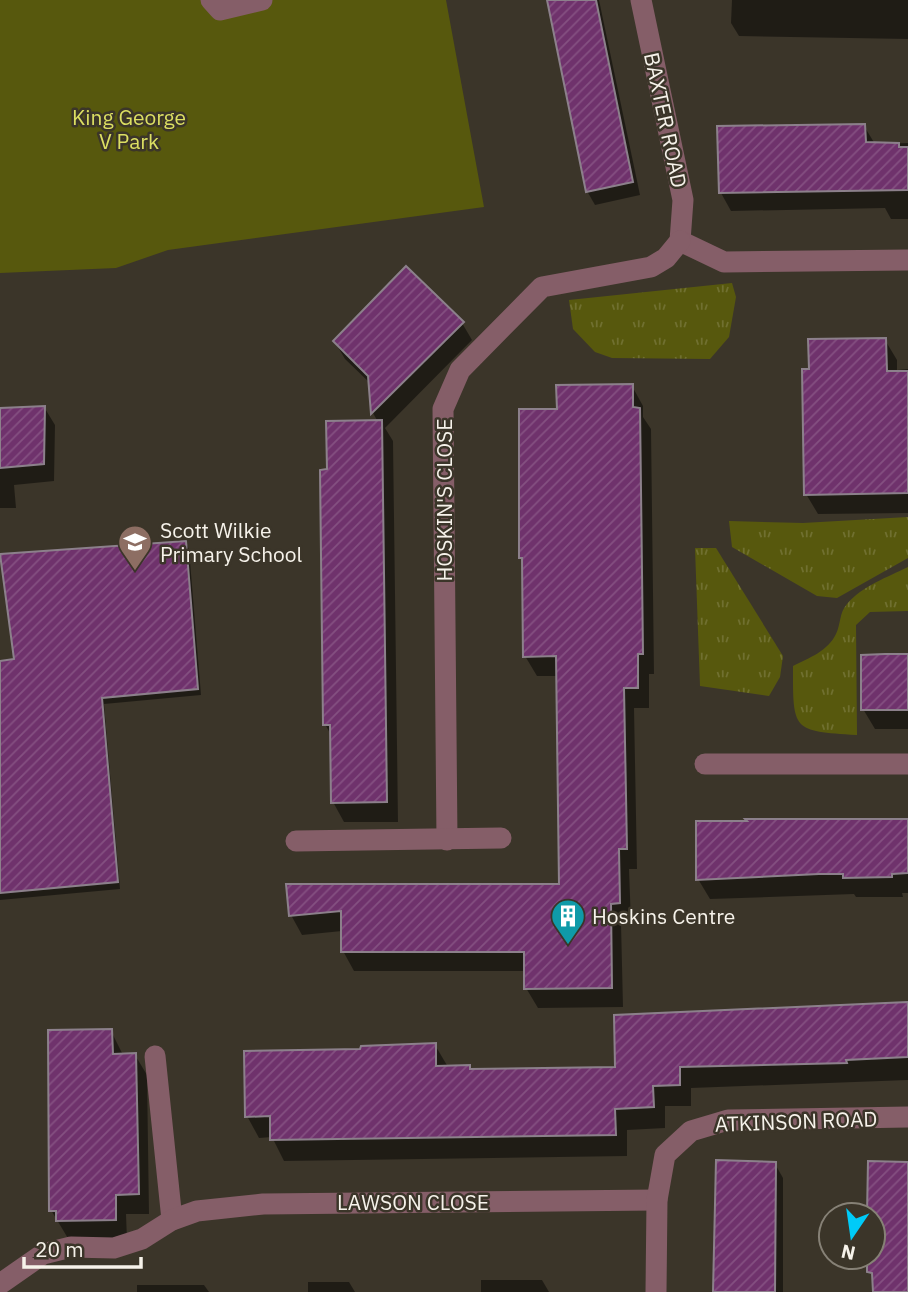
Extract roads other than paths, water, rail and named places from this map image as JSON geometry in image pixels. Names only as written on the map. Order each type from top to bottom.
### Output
[{"type":"street","points":[[211,0],[220,10],[262,0]]},
{"type":"street","name":"BAXTER ROAD","points":[[641,0],[683,200],[680,241]]},
{"type":"street","points":[[680,241],[724,262],[908,260]]},
{"type":"street","name":"HOSKIN'S CLOSE","points":[[447,840],[443,409],[450,389],[460,370],[542,287],[651,267],[666,258],[680,241]]},
{"type":"street","points":[[705,764],[908,765]]},
{"type":"street","points":[[296,841],[501,838]]},
{"type":"street","points":[[155,1056],[172,1220]]},
{"type":"street","name":"ATKINSON ROAD","points":[[656,1292],[657,1200],[665,1155],[691,1131],[709,1123],[728,1120],[908,1117]]},
{"type":"street","name":"LAWSON CLOSE","points":[[0,1284],[43,1254],[71,1247],[114,1248],[142,1239],[172,1220],[211,1207],[262,1204],[657,1200]]},
{"type":"place","name":"Scott Wilkie Primary School","points":[[135,572]]},
{"type":"place","name":"Hoskins Centre","points":[[568,946]]},
{"type":"park label","name":"King George V Park","points":[[129,129]]}]
